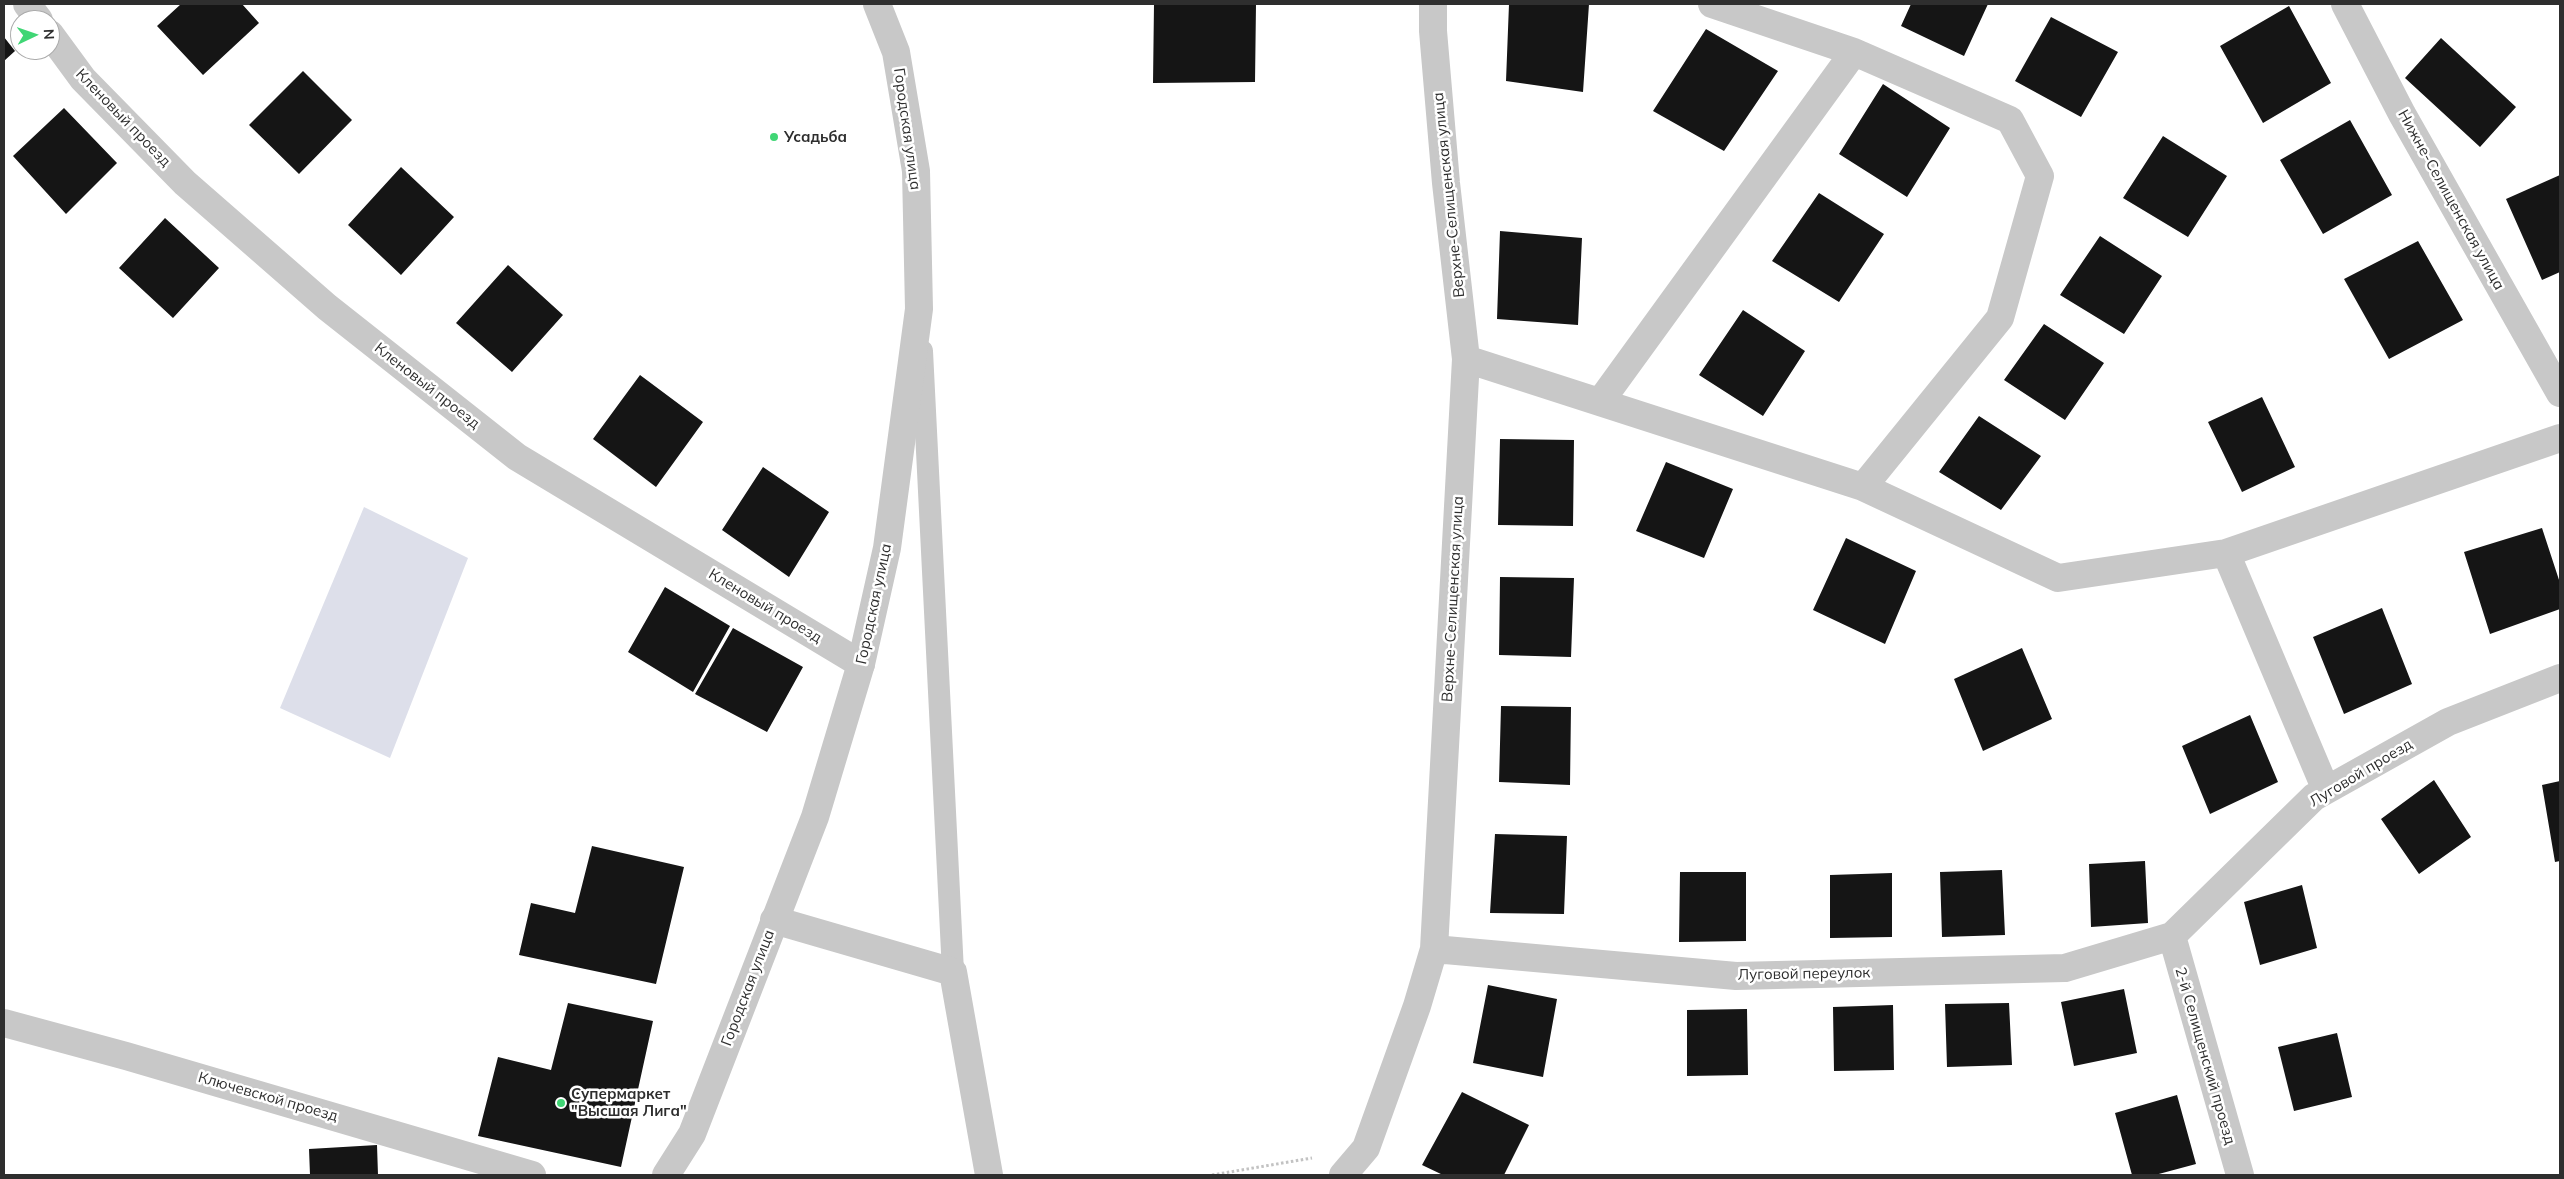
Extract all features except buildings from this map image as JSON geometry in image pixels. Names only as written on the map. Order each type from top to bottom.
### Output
[{"type":"street","name":"Городская улица","points":[[666,1175],[692,1134],[815,816],[861,664],[887,548],[920,309],[916,171],[896,52],[876,4]]},
{"type":"street","name":"Верхне-Селищенская улица","points":[[1343,1175],[1366,1148],[1417,1006],[1434,949],[1466,359],[1446,183],[1433,31],[1433,4]]},
{"type":"street","points":[[1712,4],[1854,52],[2010,120],[2040,176],[2000,318],[1863,487]]},
{"type":"street","name":"Нижне-Селищенская улица","points":[[2345,4],[2402,114],[2560,394]]},
{"type":"street","name":"Кленовый проезд","points":[[60,48],[83,79],[185,183],[327,307],[516,457],[861,664]]},
{"type":"street","points":[[1600,402],[1854,52]]},
{"type":"street","points":[[1466,359],[1863,487],[2058,578],[2226,553],[2560,438]]},
{"type":"street","points":[[2226,553],[2326,790]]},
{"type":"street","name":"Луговой проезд","points":[[2172,936],[2314,797],[2448,722],[2560,678]]},
{"type":"street","points":[[774,920],[954,972],[989,1175]]},
{"type":"street","name":"Луговой переулок","points":[[1434,949],[1736,976],[2065,968],[2172,936]]},
{"type":"street","name":"2-й Селищенский проезд","points":[[2172,936],[2240,1175]]},
{"type":"street","name":"Ключевской проезд","points":[[4,1023],[136,1058],[527,1175]]},
{"type":"lane","points":[[920,309],[954,972]]},
{"type":"path","points":[[1212,1175],[1366,1148]]},
{"type":"shaded area","points":[[364,507],[468,558],[390,758],[280,708]]},
{"type":"place","name":"Усадьба","points":[[774,137]]},
{"type":"place","name":"Супермаркет \"Высшая Лига\"","points":[[561,1103]]}]
